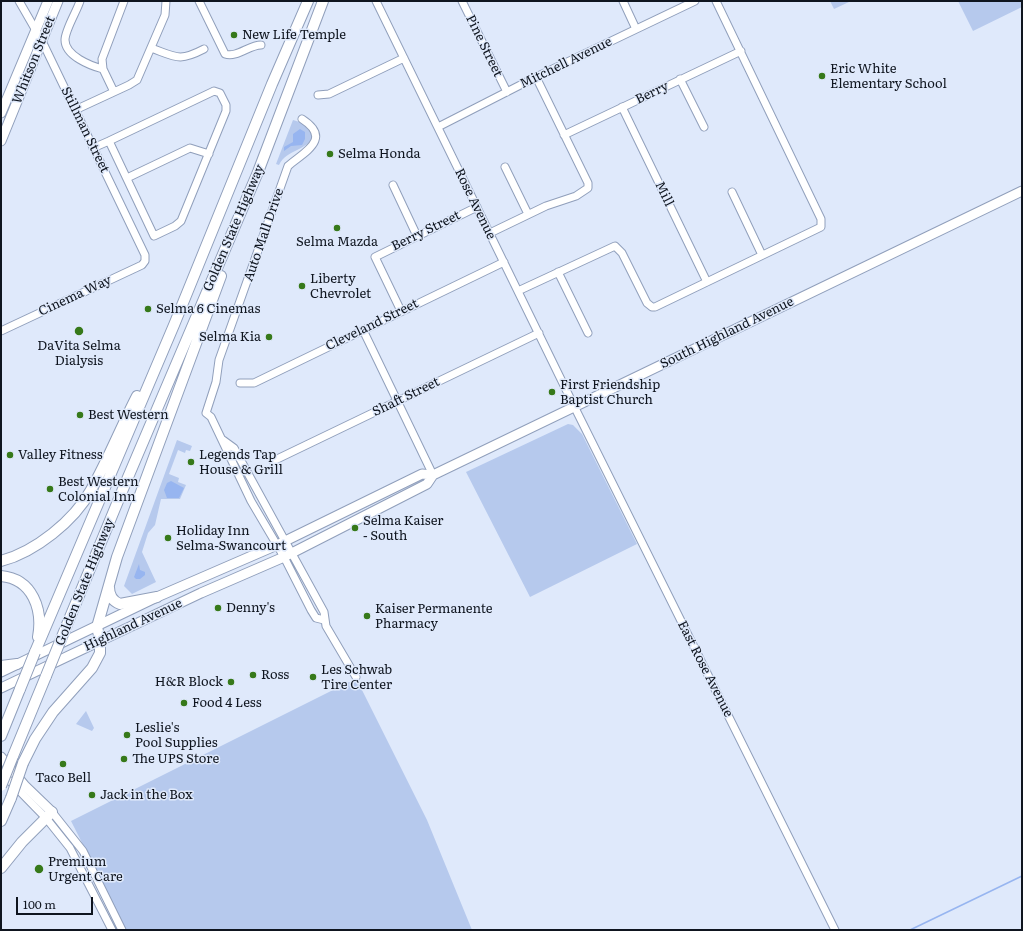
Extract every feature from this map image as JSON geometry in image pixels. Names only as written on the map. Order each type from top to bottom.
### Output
[{"type":"highway","name":"Golden State Highway","points":[[41,633],[174,325],[272,84],[308,1]]},
{"type":"highway","name":"Golden State Highway","points":[[1,786],[123,489],[258,172],[324,1]]},
{"type":"highway","points":[[1,821],[35,739],[53,712],[92,668],[100,653],[100,640],[97,627],[127,526],[258,172]]},
{"type":"highway","points":[[1,561],[12,558],[42,541],[68,520],[91,491],[116,438],[174,325]]},
{"type":"highway","points":[[1,576],[18,581],[34,595],[40,612],[41,633],[35,652],[1,736]]},
{"type":"highway","points":[[110,583],[110,596],[114,602],[120,604],[157,597]]},
{"type":"highway","points":[[1,666],[17,664]]},
{"type":"highway","points":[[1,868],[22,842],[49,815]]},
{"type":"main road","name":"Whitson Street","points":[[1,113],[48,1]]},
{"type":"main road","name":"Whitson Street","points":[[1,140],[58,1]]},
{"type":"main road","points":[[1,127],[7,111],[8,97]]},
{"type":"main road","name":"South Highland Avenue","points":[[157,597],[277,546],[422,474],[433,475],[574,408],[697,346],[1022,191]]},
{"type":"main road","name":"South Highland Avenue","points":[[201,593],[293,553],[427,484],[433,475]]},
{"type":"main road","name":"Highland Avenue","points":[[1,688],[201,593]]},
{"type":"main road","name":"Highland Avenue","points":[[1,672],[157,597]]},
{"type":"main road","points":[[1,757],[49,815]]},
{"type":"street","name":"Stillman Street","points":[[19,1],[42,41],[145,255],[146,261]]},
{"type":"street","points":[[80,1],[66,37],[66,44],[80,60],[103,69]]},
{"type":"street","points":[[114,92],[103,69],[102,62],[104,51],[124,1]]},
{"type":"street","points":[[75,110],[132,83],[139,77],[164,15],[166,1]]},
{"type":"street","points":[[199,1],[222,50],[230,56],[261,45]]},
{"type":"street","name":"Rose Avenue","points":[[376,1],[574,408]]},
{"type":"street","name":"Pine Street","points":[[462,1],[507,92]]},
{"type":"street","points":[[623,1],[636,29]]},
{"type":"street","name":"Mitchell Avenue","points":[[438,127],[536,77],[695,1]]},
{"type":"street","points":[[518,291],[615,246],[620,249],[644,299],[655,307],[818,228],[822,222],[741,50],[716,1]]},
{"type":"street","points":[[151,48],[178,58],[192,55],[204,49]]},
{"type":"street","name":"Berry","points":[[564,135],[741,50]]},
{"type":"street","points":[[318,94],[329,94],[404,58]]},
{"type":"street","points":[[490,233],[528,214],[576,196],[588,188],[588,183],[536,77]]},
{"type":"street","points":[[680,79],[704,127]]},
{"type":"street","points":[[93,148],[216,91],[222,95],[226,108],[209,154],[181,221],[175,226],[154,236],[109,141]]},
{"type":"street","name":"Mill","points":[[622,108],[707,282]]},
{"type":"street","name":"Auto Mall Drive","points":[[221,438],[210,417],[206,413],[216,382],[219,360],[288,166],[310,149],[315,143],[316,138],[310,124],[302,119]]},
{"type":"street","points":[[127,178],[190,148],[209,154]]},
{"type":"street","points":[[505,167],[528,214]]},
{"type":"street","points":[[393,185],[417,236]]},
{"type":"street","points":[[732,192],[762,255]]},
{"type":"street","name":"Berry Street","points":[[401,311],[376,257],[477,207]]},
{"type":"street","name":"Cinema Way","points":[[2,329],[146,261]]},
{"type":"street","name":"Cleveland Street","points":[[240,383],[252,384],[504,262]]},
{"type":"street","points":[[558,272],[588,334]]},
{"type":"street","points":[[363,330],[433,475]]},
{"type":"street","name":"Shaft Street","points":[[273,461],[539,334]]},
{"type":"street","name":"East Rose Avenue","points":[[574,408],[835,930]]},
{"type":"street","points":[[221,438],[234,448],[293,553],[324,612],[326,626],[356,677]]},
{"type":"street","points":[[221,438],[251,501],[284,557],[310,610],[316,618],[324,620]]},
{"type":"street","points":[[1,772],[49,815],[82,851],[122,930]]},
{"type":"street","points":[[49,815],[75,856],[112,930]]},
{"type":"shaded area","points":[[830,1],[848,1],[849,2],[834,9]]},
{"type":"shaded area","points":[[958,1],[1022,1],[1022,7],[973,31]]},
{"type":"shaded area","points":[[293,120],[309,125],[314,136],[306,145],[282,160],[279,165],[276,164]]},
{"type":"shaded area","points":[[300,129],[305,132],[305,139],[302,145],[291,146],[284,151],[284,147],[293,142],[293,134]]},
{"type":"shaded area","points":[[568,424],[573,425],[582,434],[637,544],[530,597],[466,472]]},
{"type":"shaded area","points":[[177,440],[192,446],[190,451],[186,450],[185,453],[178,450],[169,474],[179,478],[178,482],[186,485],[180,499],[161,499],[155,525],[148,533],[142,552],[156,582],[132,594],[124,586]]},
{"type":"shaded area","points":[[171,481],[184,488],[179,498],[167,498],[164,490],[167,483]]},
{"type":"shaded area","points":[[139,564],[140,570],[145,572],[145,575],[140,579],[136,579],[134,577]]},
{"type":"shaded area","points":[[349,682],[358,682],[427,820],[472,930],[126,930],[71,821]]},
{"type":"shaded area","points":[[86,711],[94,728],[92,731],[76,724]]},
{"type":"waterway","points":[[910,930],[1022,876]]},
{"type":"place","name":"New Life Temple","points":[[234,35]]},
{"type":"place","name":"Eric White Elementary School","points":[[822,76]]},
{"type":"place","name":"Selma Honda","points":[[330,154]]},
{"type":"place","name":"Selma Mazda","points":[[337,228]]},
{"type":"place","name":"Liberty Chevrolet","points":[[302,286]]},
{"type":"place","name":"Selma 6 Cinemas","points":[[148,309]]},
{"type":"place","name":"DaVita Selma Dialysis","points":[[79,331]]},
{"type":"place","name":"Selma Kia","points":[[269,337]]},
{"type":"place","name":"First Friendship Baptist Church","points":[[552,392]]},
{"type":"place","name":"Best Western","points":[[80,415]]},
{"type":"place","name":"Valley Fitness","points":[[10,455]]},
{"type":"place","name":"Legends Tap House & Grill","points":[[191,462]]},
{"type":"place","name":"Best Western Colonial Inn","points":[[50,489]]},
{"type":"place","name":"Selma Kaiser - South","points":[[355,528]]},
{"type":"place","name":"Holiday Inn Selma-Swancourt","points":[[168,538]]},
{"type":"place","name":"Denny's","points":[[218,608]]},
{"type":"place","name":"Kaiser Permanente Pharmacy","points":[[367,616]]},
{"type":"place","name":"Ross","points":[[253,675]]},
{"type":"place","name":"Les Schwab Tire Center","points":[[313,677]]},
{"type":"place","name":"H&R Block","points":[[231,682]]},
{"type":"place","name":"Food 4 Less","points":[[184,703]]},
{"type":"place","name":"Leslie's Pool Supplies","points":[[127,735]]},
{"type":"place","name":"The UPS Store","points":[[124,759]]},
{"type":"place","name":"Taco Bell","points":[[63,764]]},
{"type":"place","name":"Jack in the Box","points":[[92,795]]},
{"type":"place","name":"Premium Urgent Care","points":[[39,869]]}]
